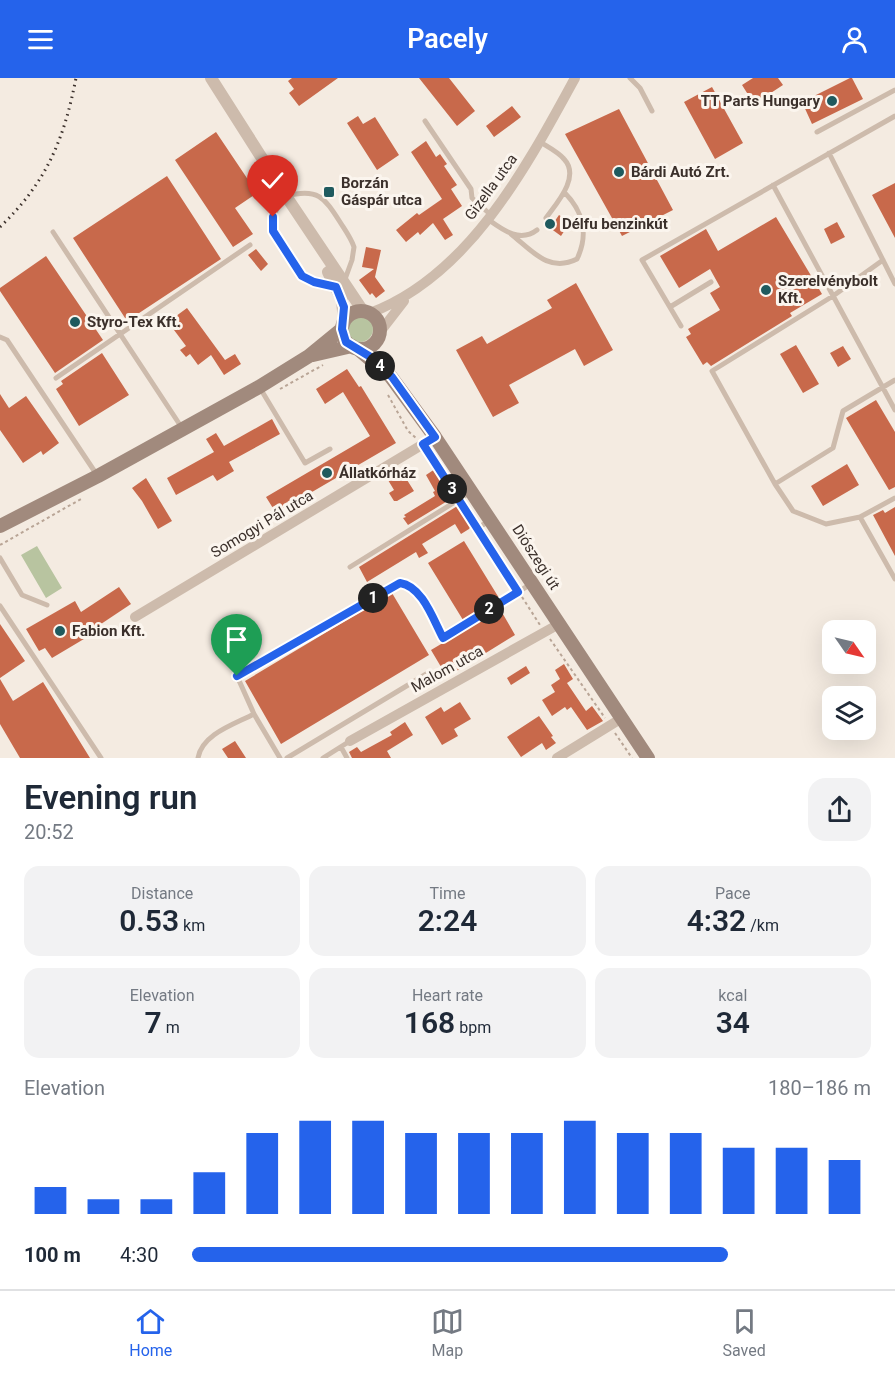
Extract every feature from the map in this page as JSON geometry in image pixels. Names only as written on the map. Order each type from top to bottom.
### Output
[{"type":"main road","points":[[0,526],[183,429],[262,392],[309,356],[343,325],[348,315],[355,311],[366,312],[376,318],[378,336],[372,345],[309,356]]},
{"type":"main road","points":[[343,325],[343,336],[355,347]]},
{"type":"main road","name":"Diószegi út","points":[[378,336],[392,377]]},
{"type":"main road","name":"Diószegi út","points":[[355,347],[392,377],[435,437],[533,583],[616,722],[648,758]]},
{"type":"street","points":[[211,78],[299,215],[340,285],[366,312]]},
{"type":"street","name":"Gizella utca","points":[[378,336],[408,296],[449,261],[490,218],[540,142],[575,78]]},
{"type":"street","points":[[340,285],[343,325]]},
{"type":"street","name":"Gizella utca","points":[[366,312],[408,296]]},
{"type":"street","name":"Somogyi Pál utca","points":[[135,617],[435,437]]},
{"type":"street","name":"Malom utca","points":[[346,744],[526,639],[559,624]]},
{"type":"street","points":[[557,758],[616,722]]},
{"type":"lane","points":[[630,78],[640,88],[652,111]]},
{"type":"lane","points":[[817,132],[895,90]]},
{"type":"lane","points":[[681,326],[642,260],[895,116]]},
{"type":"lane","points":[[425,121],[471,189],[472,198],[490,218],[548,262],[559,265],[578,259],[582,248],[582,217],[573,201],[564,192]]},
{"type":"lane","points":[[540,142],[565,159],[568,166],[569,179],[564,192],[546,218]]},
{"type":"lane","points":[[829,153],[895,284]]},
{"type":"lane","points":[[772,185],[895,410]]},
{"type":"lane","points":[[306,193],[326,201],[354,247],[352,260],[340,285],[314,282],[302,276],[273,231],[273,217],[277,206],[286,196],[306,193]]},
{"type":"lane","points":[[511,234],[525,236],[537,230]]},
{"type":"lane","points":[[52,232],[183,429]]},
{"type":"lane","points":[[56,378],[250,245]]},
{"type":"lane","points":[[883,260],[833,296],[712,371],[775,484],[793,510],[826,524],[860,517],[895,498]]},
{"type":"lane","points":[[670,307],[711,282]]},
{"type":"lane","points":[[0,337],[8,340],[98,476]]},
{"type":"lane","points":[[775,484],[833,448],[843,411],[895,380]]},
{"type":"lane","points":[[262,392],[305,463],[330,449]]},
{"type":"lane","points":[[350,567],[473,491]]},
{"type":"lane","points":[[860,517],[895,579]]},
{"type":"lane","points":[[476,529],[491,520]]},
{"type":"lane","points":[[0,558],[22,595],[47,605]]},
{"type":"lane","points":[[280,758],[254,714],[237,676],[400,583],[407,584],[417,591],[443,638],[504,603],[533,583]]},
{"type":"lane","points":[[0,606],[101,758]]},
{"type":"lane","points":[[287,758],[428,673]]},
{"type":"lane","points":[[198,758],[199,750],[205,742],[254,714]]},
{"type":"lane","points":[[323,758],[346,744],[347,758]]},
{"type":"path","points":[[262,392],[325,364]]},
{"type":"path","points":[[388,394],[408,431],[423,444],[476,529],[545,632],[616,722],[632,758]]},
{"type":"path","points":[[0,545],[87,496]]},
{"type":"green space","points":[[360,316],[369,320],[373,329],[369,338],[360,342],[351,338],[347,329],[351,320]]},
{"type":"green space","points":[[37,546],[62,588],[46,598],[21,555]]},
{"type":"building","points":[[292,78],[338,78],[299,106],[289,93],[294,89],[288,81]]},
{"type":"building","points":[[419,78],[449,78],[475,111],[457,126]]},
{"type":"building","points":[[753,78],[778,78],[783,85],[754,104],[742,85]]},
{"type":"building","name":"TT Parts Hungary","points":[[850,78],[863,99],[812,124],[802,102]]},
{"type":"building","points":[[712,87],[743,143],[715,159],[684,102]]},
{"type":"building","points":[[512,106],[521,117],[494,137],[486,126]]},
{"type":"building","name":"Bárdi Autó Zrt.","points":[[619,109],[673,210],[622,236],[565,134]]},
{"type":"building","points":[[358,116],[363,124],[375,117],[399,155],[377,170],[347,123]]},
{"type":"building","points":[[216,132],[257,193],[235,208],[253,234],[233,247],[175,160]]},
{"type":"building","points":[[426,141],[436,157],[440,154],[447,164],[444,166],[457,185],[451,189],[462,206],[443,219],[453,235],[445,240],[433,223],[420,235],[418,232],[406,242],[396,230],[417,213],[419,215],[442,199],[411,152]]},
{"type":"building","points":[[167,176],[221,259],[127,321],[73,238]]},
{"type":"building","points":[[895,183],[895,238],[872,195]]},
{"type":"building","points":[[559,215],[570,222],[561,236],[550,228]]},
{"type":"building","name":"Szerelvénybolt Kft.","points":[[776,217],[822,294],[790,313],[792,316],[711,366],[707,362],[703,365],[686,337],[691,334],[688,329],[720,310],[710,293],[720,287],[710,269],[679,288],[660,256],[706,229],[718,251]]},
{"type":"building","points":[[837,222],[845,237],[831,244],[824,229]]},
{"type":"building","points":[[366,247],[381,250],[375,277],[385,291],[376,298],[372,293],[370,295],[359,280],[374,269],[362,267]]},
{"type":"building","points":[[256,249],[268,264],[261,271],[248,255]]},
{"type":"building","points":[[46,256],[103,340],[55,373],[0,291],[0,288]]},
{"type":"building","points":[[576,283],[613,350],[584,366],[575,349],[509,385],[519,403],[493,417],[456,350],[482,336],[487,344],[552,308],[547,300]]},
{"type":"building","points":[[187,308],[225,360],[235,354],[241,364],[224,375],[211,355],[198,365],[190,354],[186,357],[180,350],[186,346],[168,322]]},
{"type":"building","points":[[796,345],[819,384],[803,393],[780,354]]},
{"type":"building","points":[[843,346],[851,359],[838,367],[830,353]]},
{"type":"building","points":[[102,353],[129,395],[79,426],[56,389],[63,384],[61,381]]},
{"type":"building","name":"Állatkórház","points":[[347,369],[359,387],[361,386],[396,443],[276,513],[266,497],[370,436],[343,392],[325,404],[316,389]]},
{"type":"building","points":[[0,394],[9,408],[26,396],[59,443],[43,455],[41,451],[23,463],[0,430]]},
{"type":"building","points":[[876,400],[895,432],[895,487],[889,490],[846,418]]},
{"type":"building","points":[[272,419],[280,434],[229,462],[234,471],[217,481],[213,475],[176,495],[167,478],[214,452],[206,439],[216,433],[224,446]]},
{"type":"building","points":[[847,464],[859,485],[823,506],[811,486]]},
{"type":"building","points":[[435,469],[454,497],[408,525],[403,518],[406,517],[404,515],[435,496],[433,492],[435,491],[426,475]]},
{"type":"building","points":[[402,472],[414,491],[394,501],[389,493],[394,490],[388,480]]},
{"type":"building","points":[[146,478],[172,521],[158,529],[132,488]]},
{"type":"building","points":[[459,505],[471,526],[469,529],[461,534],[455,524],[422,544],[428,553],[419,558],[416,552],[367,582],[359,567]]},
{"type":"building","points":[[895,507],[895,556],[873,515],[883,510],[885,513]]},
{"type":"building","points":[[464,541],[499,598],[463,620],[428,563]]},
{"type":"building","name":"Fabion Kft.","points":[[119,587],[131,604],[92,630],[94,633],[52,658],[45,648],[39,651],[26,629],[75,601],[81,612]]},
{"type":"building","points":[[392,593],[429,655],[281,744],[245,681]]},
{"type":"building","points":[[500,609],[515,635],[447,677],[431,650]]},
{"type":"building","points":[[0,624],[25,661],[0,678]]},
{"type":"building","points":[[564,664],[573,679],[567,683],[586,711],[592,706],[603,721],[587,730],[571,707],[567,710],[565,707],[552,716],[542,700],[555,692],[551,685],[560,679],[555,670]]},
{"type":"building","points":[[526,666],[530,673],[511,685],[507,678]]},
{"type":"building","points":[[0,679],[13,701],[43,682],[90,758],[20,758],[0,724]]},
{"type":"building","points":[[460,702],[471,719],[454,729],[458,736],[442,745],[425,717],[441,707],[444,712]]},
{"type":"building","points":[[539,716],[556,743],[546,750],[542,743],[521,757],[507,737]]},
{"type":"building","points":[[405,722],[413,735],[387,751],[391,758],[352,758],[349,752],[357,747],[361,752],[392,735],[390,732]]},
{"type":"building","points":[[235,741],[246,758],[228,758],[222,749]]},
{"type":"railway","points":[[0,227],[30,194],[51,159],[66,121],[76,78]]},
{"type":"place","name":"TT Parts Hungary","points":[[832,101]]},
{"type":"place","name":"Bárdi Autó Zrt.","points":[[619,172]]},
{"type":"place","name":"Borzán Gáspár utca","points":[[329,192]]},
{"type":"place","name":"Délfu benzinkút","points":[[550,224]]},
{"type":"place","name":"Szerelvénybolt Kft.","points":[[766,290]]},
{"type":"place","name":"Styro-Tex Kft.","points":[[75,322]]},
{"type":"place","name":"Állatkórház","points":[[327,473]]},
{"type":"place","name":"Fabion Kft.","points":[[60,631]]},
{"type":"route","points":[[237,676],[400,583],[407,584],[417,591],[443,638],[518,592],[423,444],[435,437],[392,377],[369,356],[346,342],[342,329],[344,307],[336,287],[314,282],[302,276],[273,231],[273,217]]}]
